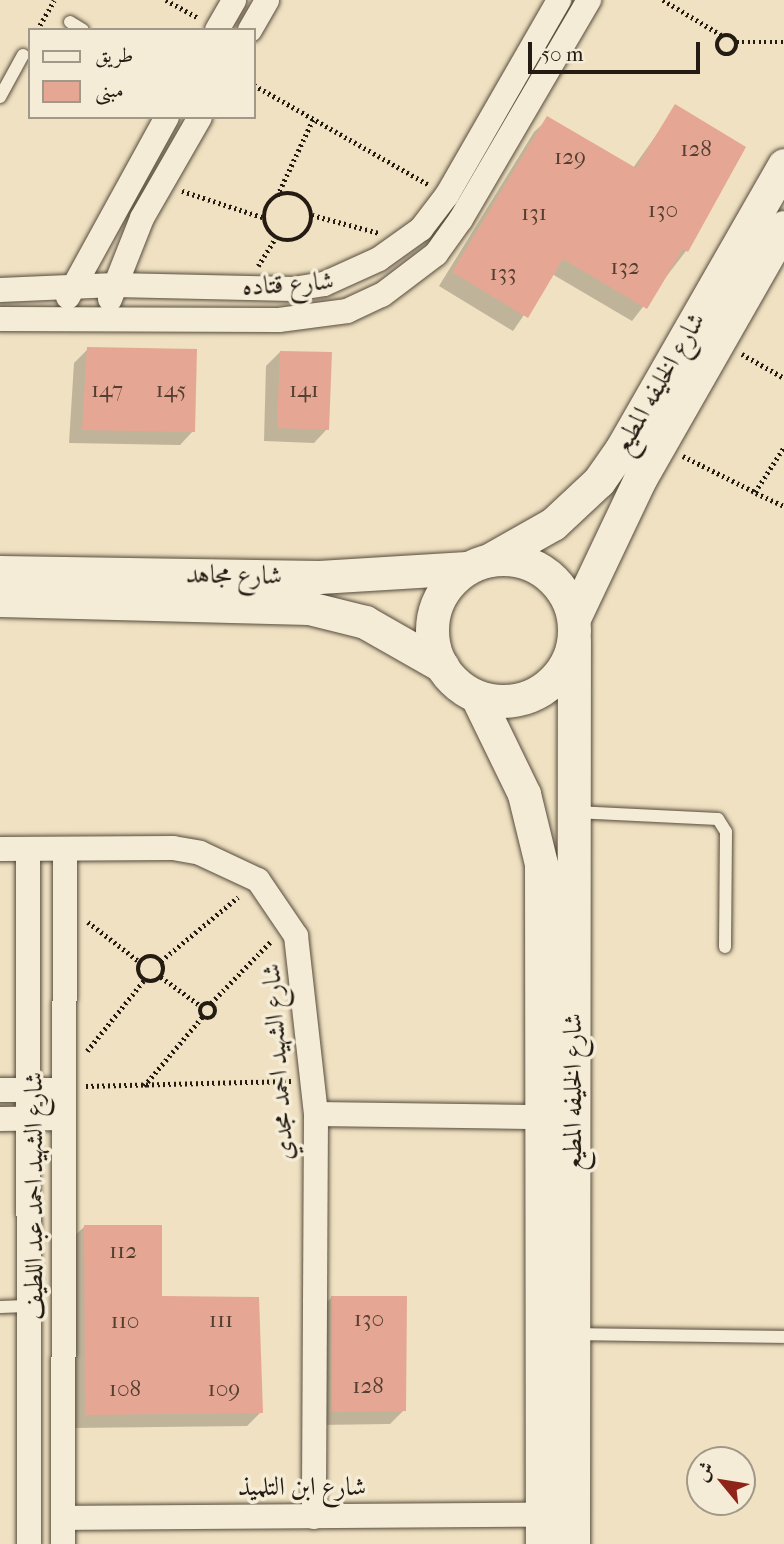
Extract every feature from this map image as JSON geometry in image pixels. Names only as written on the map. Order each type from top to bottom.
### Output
[{"type":"street","points":[[218,28],[234,0]]},
{"type":"street","points":[[251,28],[267,0]]},
{"type":"street","name":"شارع قتاده","points":[[0,290],[114,285],[293,289],[324,284],[379,259],[408,240],[447,195],[559,0]]},
{"type":"street","name":"شارع قتاده","points":[[0,319],[104,316],[279,320],[347,311],[382,295],[436,254],[461,219],[589,0]]},
{"type":"street","points":[[60,316],[72,286],[166,119]]},
{"type":"street","points":[[104,316],[114,285],[161,184],[199,119]]},
{"type":"street","name":"شارع الخليفه المطيع","points":[[478,564],[553,524],[599,481],[622,448],[784,166]]},
{"type":"street","name":"شارع الخليفه المطيع","points":[[542,1530],[544,1116],[571,812],[574,630],[595,568],[661,444],[784,227]]},
{"type":"street","points":[[523,562],[553,578],[574,630],[565,665],[549,685],[527,697],[502,701],[477,696],[463,689],[442,666],[433,634],[438,601],[478,564],[523,562]]},
{"type":"street","name":"شارع مجاهد","points":[[0,572],[319,577],[478,564]]},
{"type":"street","name":"شارع مجاهد","points":[[0,600],[309,608],[365,622],[442,666]]},
{"type":"street","name":"شارع الخليفه المطيع","points":[[477,696],[534,827],[558,968],[572,1334],[573,1544]]},
{"type":"street","name":"شارع الشهيد احمد مجدي","points":[[0,849],[173,848],[200,853],[258,880],[289,923],[302,964],[316,1114],[314,1517]]},
{"type":"street","name":"شارع الشهيد احمد عبد اللطيف","points":[[28,849],[26,1118],[29,1544]]},
{"type":"street","name":"شارع الشهيد احمد عبد اللطيف","points":[[62,1544],[65,849]]},
{"type":"street","points":[[0,1090],[64,1085]]},
{"type":"street","points":[[316,1114],[544,1116]]},
{"type":"street","points":[[0,1119],[64,1118]]},
{"type":"street","name":"شارع ابن التلميذ","points":[[63,1518],[314,1517],[542,1530]]},
{"type":"lane","points":[[70,22],[80,28]]},
{"type":"lane","points":[[0,97],[23,55]]},
{"type":"lane","points":[[571,812],[718,819],[726,832],[725,947]]},
{"type":"lane","points":[[0,1307],[27,1306]]},
{"type":"lane","points":[[572,1334],[784,1337]]},
{"type":"path","points":[[38,28],[54,0]]},
{"type":"path","points":[[166,0],[214,28]]},
{"type":"path","points":[[663,0],[723,36],[737,41],[784,42]]},
{"type":"path","points":[[723,36],[717,44],[726,55],[735,51],[737,41]]},
{"type":"path","points":[[256,86],[447,195]]},
{"type":"path","points":[[312,215],[304,235],[290,241],[270,233],[265,218],[313,119]]},
{"type":"path","points":[[161,184],[265,218]]},
{"type":"path","points":[[276,196],[299,196],[312,215],[408,240]]},
{"type":"path","points":[[720,342],[784,378]]},
{"type":"path","points":[[661,444],[784,506]]},
{"type":"path","points":[[755,492],[784,447]]},
{"type":"path","points":[[161,961],[258,880]]},
{"type":"path","points":[[65,904],[140,962]]},
{"type":"path","points":[[201,1006],[211,1003],[289,923]]},
{"type":"path","points":[[144,980],[138,974],[140,962],[148,956],[161,961]]},
{"type":"path","points":[[161,961],[161,977]]},
{"type":"path","points":[[64,1085],[144,980],[161,977],[201,1006],[203,1016]]},
{"type":"path","points":[[203,1016],[214,1017],[216,1009],[211,1003]]},
{"type":"path","points":[[143,1087],[203,1016]]},
{"type":"path","points":[[64,1085],[143,1087],[314,1080]]},
{"type":"building","points":[[675,104],[746,147],[688,252],[683,249],[647,309],[563,259],[528,318],[452,272],[547,116],[636,168]]},
{"type":"building","points":[[87,347],[197,349],[195,432],[82,430]]},
{"type":"building","points":[[280,351],[332,352],[329,430],[277,428]]},
{"type":"building","points":[[84,1225],[162,1225],[162,1296],[259,1297],[263,1413],[85,1415]]},
{"type":"building","points":[[331,1296],[407,1296],[406,1411],[331,1412]]}]
